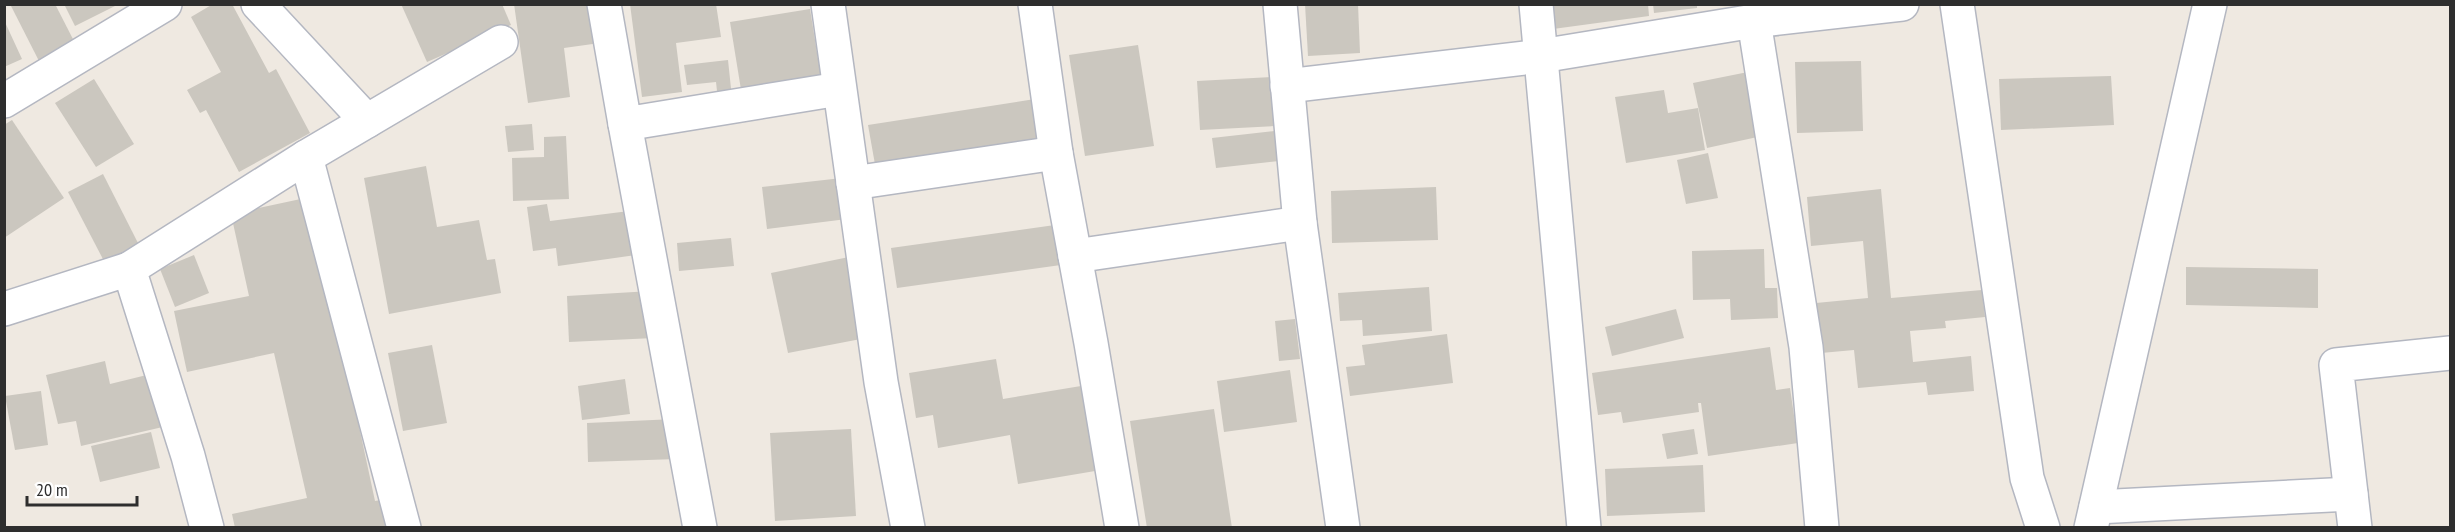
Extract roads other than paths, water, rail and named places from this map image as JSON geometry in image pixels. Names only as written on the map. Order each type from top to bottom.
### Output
[{"type":"street","points":[[4,101],[165,4]]},
{"type":"street","points":[[258,4],[367,121]]},
{"type":"street","points":[[604,4],[700,528]]},
{"type":"street","points":[[828,4],[881,382],[908,528]]},
{"type":"street","points":[[1035,4],[1056,153],[1122,528]]},
{"type":"street","points":[[1280,4],[1300,223],[1343,528]]},
{"type":"street","points":[[1536,4],[1584,528]]},
{"type":"street","points":[[1287,86],[1541,56],[1754,21],[1902,4]]},
{"type":"street","points":[[1957,4],[2027,478],[2043,528]]},
{"type":"street","points":[[2210,4],[2094,517],[2351,494]]},
{"type":"street","points":[[1754,21],[1806,347],[1822,528]]},
{"type":"street","points":[[4,309],[129,269],[306,157],[501,42]]},
{"type":"street","points":[[625,124],[839,89]]},
{"type":"street","points":[[853,183],[1056,153]]},
{"type":"street","points":[[306,157],[404,528]]},
{"type":"street","points":[[1075,256],[1300,223]]},
{"type":"street","points":[[129,269],[188,456],[207,528]]},
{"type":"street","points":[[2355,528],[2336,365],[2451,353]]}]
